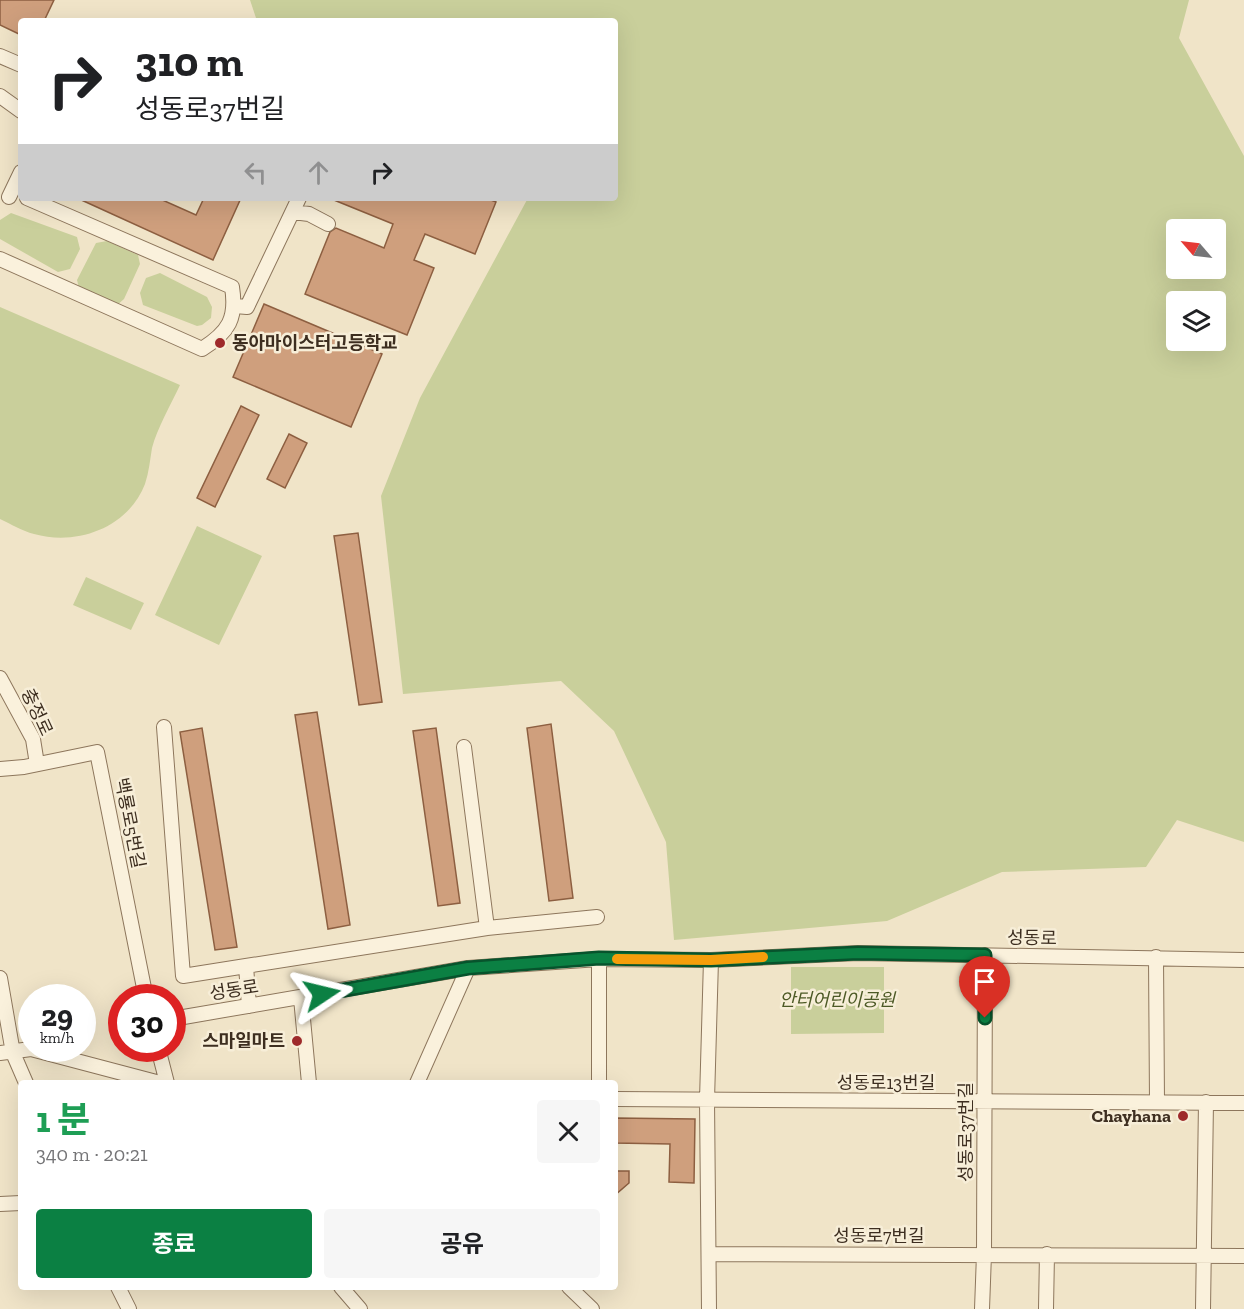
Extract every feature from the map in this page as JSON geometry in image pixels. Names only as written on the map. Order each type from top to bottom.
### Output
[{"type":"street","points":[[0,56],[18,64]]},
{"type":"street","points":[[0,96],[18,109]]},
{"type":"street","points":[[10,197],[18,179]]},
{"type":"street","points":[[0,259],[202,349],[218,339],[229,325],[235,306],[232,287],[34,201]]},
{"type":"street","points":[[235,306],[248,307],[298,201]]},
{"type":"street","points":[[293,212],[309,214],[328,224]]},
{"type":"street","name":"충정로","points":[[0,678],[33,739],[38,764]]},
{"type":"street","points":[[164,727],[183,976],[487,928],[597,917]]},
{"type":"street","points":[[464,747],[487,928]]},
{"type":"street","name":"백룡로5번길","points":[[0,769],[97,752],[143,984]]},
{"type":"street","name":"성동로","points":[[186,1017],[468,968],[599,958],[711,960],[858,953],[1244,960]]},
{"type":"street","name":"성동로37번길","points":[[982,1309],[985,955]]},
{"type":"street","points":[[1156,957],[1156,1102]]},
{"type":"street","points":[[599,958],[599,1080]]},
{"type":"street","points":[[709,1309],[707,1100],[711,960]]},
{"type":"street","points":[[246,966],[249,1006]]},
{"type":"street","points":[[418,1080],[468,968]]},
{"type":"street","points":[[0,978],[7,1053],[24,1080]]},
{"type":"street","points":[[301,998],[309,1080]]},
{"type":"street","points":[[7,1053],[31,1049],[149,1080]]},
{"type":"street","points":[[162,1062],[166,1080]]},
{"type":"street","name":"성동로13번길","points":[[618,1099],[1244,1103]]},
{"type":"street","points":[[1203,1309],[1206,1102]]},
{"type":"street","points":[[0,1204],[18,1203]]},
{"type":"street","name":"성동로7번길","points":[[710,1254],[1244,1256]]},
{"type":"street","points":[[1046,1309],[1047,1254]]},
{"type":"street","points":[[120,1290],[129,1309]]},
{"type":"street","points":[[344,1290],[360,1309]]},
{"type":"street","points":[[572,1290],[592,1309]]},
{"type":"green space","points":[[250,0],[1189,0],[1179,38],[1244,156],[1244,842],[1177,820],[1146,867],[1002,872],[887,921],[674,940],[666,842],[614,731],[561,681],[403,694],[381,496],[420,398],[526,201],[618,201],[618,18],[256,18]]},
{"type":"green space","points":[[11,213],[77,237],[80,249],[70,269],[58,272],[0,239],[0,220]]},
{"type":"green space","points":[[107,241],[138,255],[140,264],[124,299],[116,306],[79,288],[77,280],[96,243]]},
{"type":"green space","points":[[160,273],[207,297],[212,307],[211,318],[197,326],[143,305],[140,293],[146,278]]},
{"type":"green space","points":[[0,307],[180,385],[154,441],[145,484],[137,499],[127,512],[99,530],[84,535],[50,537],[30,533],[0,519]]},
{"type":"green space","points":[[197,526],[262,556],[219,645],[155,615]]},
{"type":"green space","points":[[86,577],[144,603],[131,630],[73,605]]},
{"type":"green space","name":"안터어린이공원","points":[[791,967],[884,967],[884,1033],[791,1034]]},
{"type":"building","points":[[0,0],[54,0],[45,18],[18,18],[18,34],[0,25]]},
{"type":"building","points":[[84,201],[165,201],[196,215],[203,201],[240,201],[213,260]]},
{"type":"building","points":[[336,201],[496,202],[475,254],[425,234],[414,260],[434,268],[407,335],[305,294],[330,232],[336,228],[384,248],[393,224]]},
{"type":"building","points":[[264,304],[382,354],[351,427],[233,377]]},
{"type":"building","points":[[241,406],[259,415],[215,507],[197,498]]},
{"type":"building","points":[[289,434],[307,443],[285,488],[267,479]]},
{"type":"building","points":[[358,533],[382,702],[359,705],[334,536]]},
{"type":"building","points":[[317,712],[350,925],[328,929],[295,715]]},
{"type":"building","points":[[551,724],[573,898],[549,901],[527,728]]},
{"type":"building","points":[[202,728],[237,947],[215,950],[180,732]]},
{"type":"building","points":[[436,728],[460,903],[438,906],[413,731]]},
{"type":"building","points":[[618,1118],[695,1119],[694,1183],[669,1182],[670,1144],[618,1143]]},
{"type":"building","points":[[618,1171],[629,1171],[629,1183],[618,1192]]},
{"type":"slow traffic","points":[[617,959],[711,960],[763,957]]},
{"type":"place","name":"동아마이스터고등학교","points":[[220,343]]},
{"type":"place","name":"스마일마트","points":[[297,1041]]},
{"type":"place","name":"Chayhana","points":[[1183,1116]]},
{"type":"route","points":[[322,994],[468,968],[599,958],[711,960],[858,953],[985,955],[985,1018]]}]
